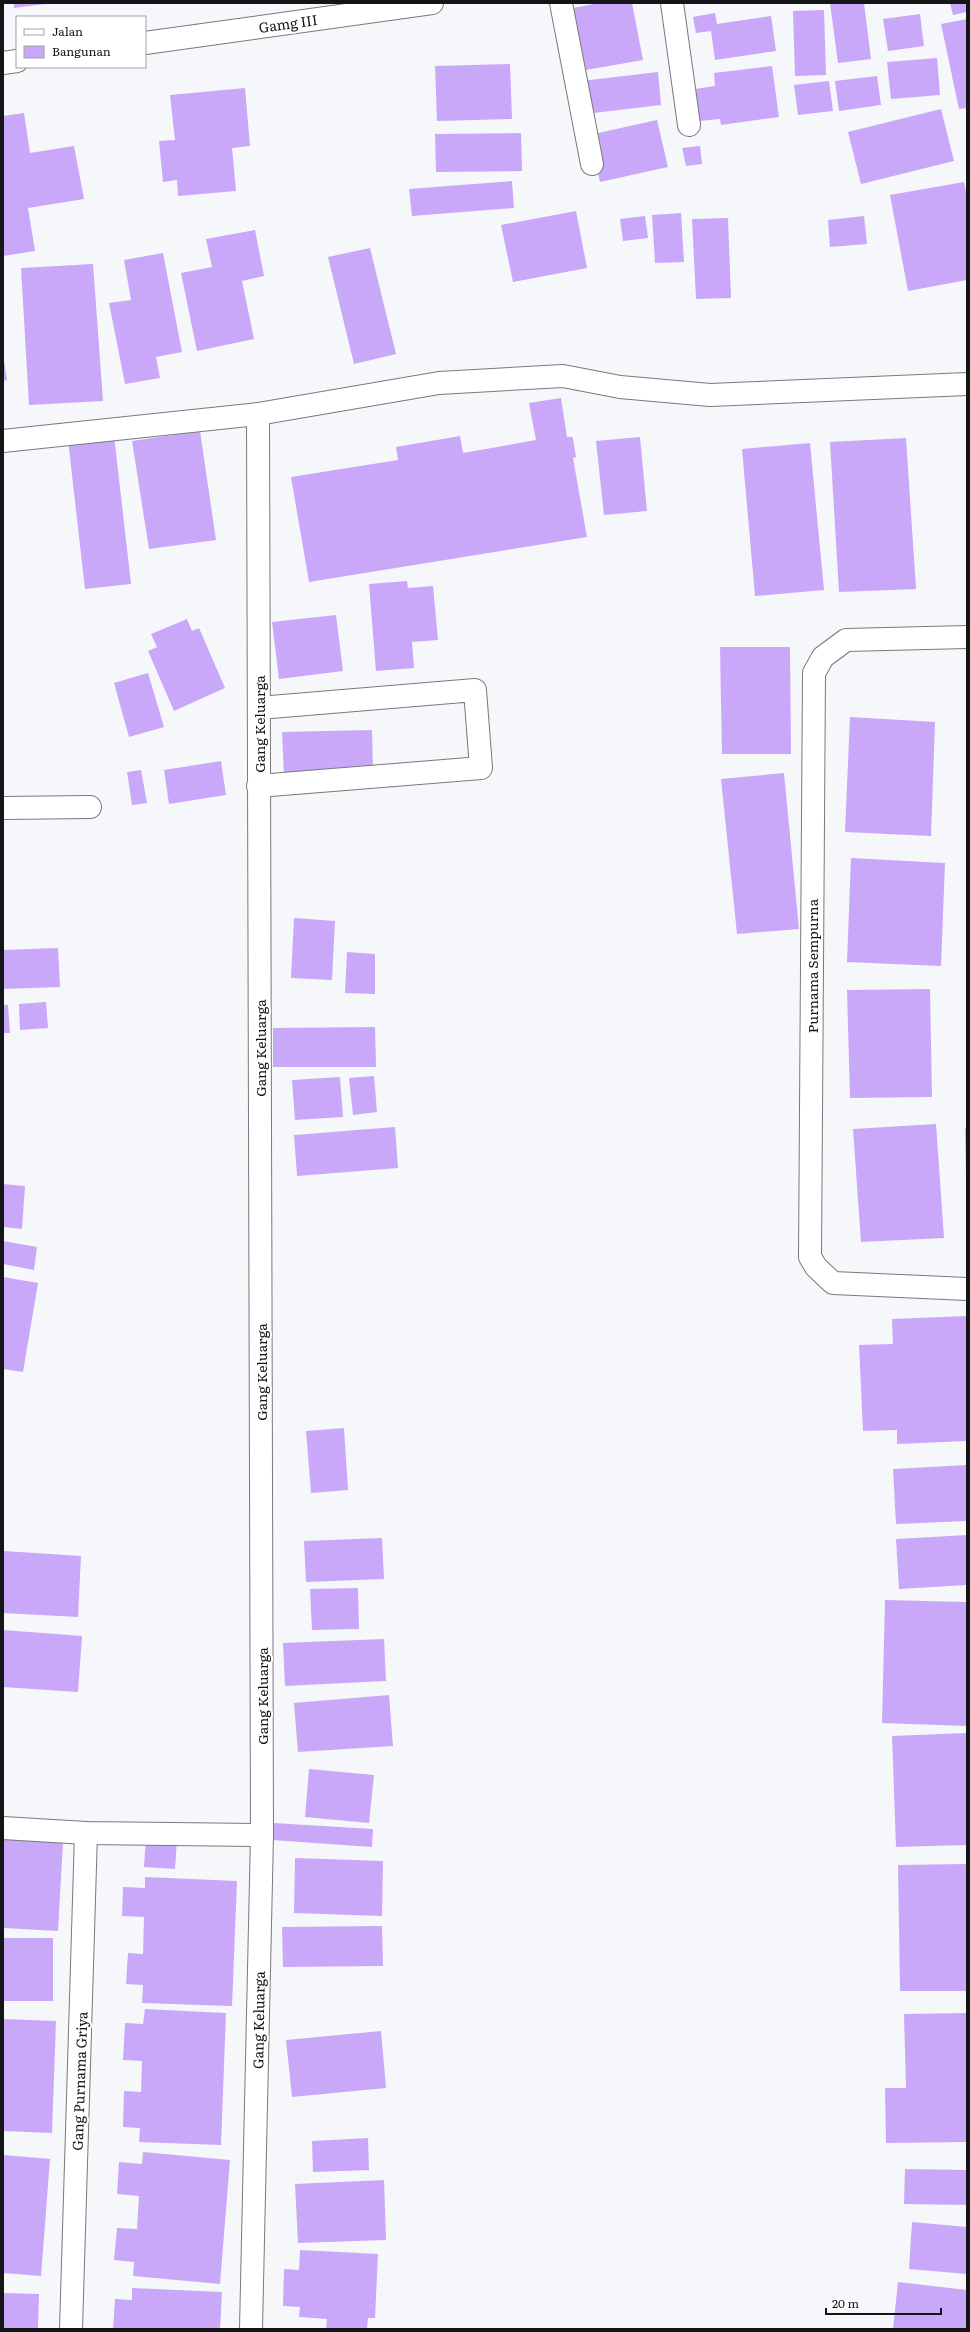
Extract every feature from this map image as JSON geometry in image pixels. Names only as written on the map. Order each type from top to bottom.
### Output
[{"type":"street","name":"Gamg III","points":[[146,43],[432,3]]},
{"type":"street","points":[[561,3],[592,164]]},
{"type":"street","points":[[672,3],[689,125]]},
{"type":"street","points":[[3,63],[16,61]]},
{"type":"street","points":[[3,441],[258,414],[439,383],[563,376],[620,387],[710,395],[967,384]]},
{"type":"street","name":"Gang Keluarga","points":[[250,2329],[262,1835],[258,414]]},
{"type":"street","name":"Purnama Sempurna","points":[[967,637],[846,640],[823,657],[814,673],[810,1249],[810,1257],[816,1267],[833,1283],[967,1289]]},
{"type":"street","points":[[258,786],[481,768],[475,690],[259,708]]},
{"type":"street","points":[[3,808],[90,807]]},
{"type":"street","points":[[3,1828],[86,1833],[262,1835]]},
{"type":"street","name":"Gang Purnama Griya","points":[[71,2329],[86,1833]]},
{"type":"building","points":[[14,3],[45,3],[45,4],[14,8]]},
{"type":"building","points":[[599,3],[632,3],[643,60],[580,71],[568,9]]},
{"type":"building","points":[[830,3],[864,3],[871,59],[838,63]]},
{"type":"building","points":[[950,3],[967,3],[967,12],[953,15]]},
{"type":"building","points":[[824,10],[826,75],[795,76],[793,11]]},
{"type":"building","points":[[715,13],[717,24],[771,16],[776,51],[715,60],[711,31],[696,33],[693,17]]},
{"type":"building","points":[[920,14],[924,46],[888,51],[883,19]]},
{"type":"building","points":[[967,19],[967,108],[959,109],[941,24]]},
{"type":"building","points":[[937,58],[940,95],[891,99],[887,62]]},
{"type":"building","points":[[510,64],[512,119],[437,121],[435,66]]},
{"type":"building","points":[[772,66],[779,117],[721,125],[720,119],[699,121],[695,89],[715,86],[714,73]]},
{"type":"building","points":[[658,72],[661,105],[585,114],[581,81]]},
{"type":"building","points":[[877,76],[881,105],[839,111],[835,81]]},
{"type":"building","points":[[829,81],[833,111],[798,115],[794,85]]},
{"type":"building","points":[[245,88],[250,146],[232,148],[236,191],[178,196],[177,180],[163,182],[159,141],[175,140],[170,95]]},
{"type":"building","points":[[941,109],[954,161],[861,184],[848,132]]},
{"type":"building","points":[[24,113],[30,153],[74,146],[84,199],[28,208],[35,251],[3,256],[3,116]]},
{"type":"building","points":[[657,120],[668,167],[600,182],[589,135]]},
{"type":"building","points":[[521,133],[522,171],[436,172],[435,134]]},
{"type":"building","points":[[700,146],[702,164],[686,166],[682,148]]},
{"type":"building","points":[[512,181],[514,208],[412,216],[409,189]]},
{"type":"building","points":[[964,182],[967,196],[967,280],[908,291],[890,195]]},
{"type":"building","points":[[576,211],[587,268],[513,282],[501,225]]},
{"type":"building","points":[[681,213],[684,262],[655,263],[652,215]]},
{"type":"building","points":[[645,216],[648,238],[623,241],[620,219]]},
{"type":"building","points":[[864,216],[867,244],[830,247],[828,220]]},
{"type":"building","points":[[728,218],[731,298],[696,299],[692,219]]},
{"type":"building","points":[[255,230],[264,276],[242,281],[254,339],[197,351],[181,273],[212,267],[206,239]]},
{"type":"building","points":[[370,248],[396,354],[354,364],[328,257]]},
{"type":"building","points":[[163,253],[182,352],[156,357],[160,378],[125,384],[109,303],[131,300],[124,260]]},
{"type":"building","points":[[93,264],[103,401],[29,405],[21,268]]},
{"type":"building","points":[[3,354],[7,380],[3,381]]},
{"type":"building","points":[[561,398],[567,437],[572,437],[573,439],[576,457],[573,458],[587,537],[309,582],[291,477],[398,460],[396,447],[460,436],[463,453],[536,440],[529,403]]},
{"type":"building","points":[[200,431],[216,540],[149,549],[132,441]]},
{"type":"building","points":[[114,435],[131,584],[85,589],[68,440]]},
{"type":"building","points":[[640,437],[647,511],[604,515],[596,441]]},
{"type":"building","points":[[906,438],[916,589],[839,592],[830,442]]},
{"type":"building","points":[[810,443],[824,590],[755,596],[742,449]]},
{"type":"building","points":[[407,581],[408,588],[433,586],[438,640],[412,642],[414,668],[376,671],[369,584]]},
{"type":"building","points":[[336,615],[343,671],[279,679],[272,622]]},
{"type":"building","points":[[187,619],[192,631],[199,628],[225,688],[174,711],[148,651],[157,647],[151,634]]},
{"type":"building","points":[[720,647],[790,647],[791,754],[722,754]]},
{"type":"building","points":[[148,673],[164,727],[129,737],[114,683]]},
{"type":"building","points":[[850,717],[935,722],[931,836],[845,832]]},
{"type":"building","points":[[372,730],[373,774],[284,776],[282,732]]},
{"type":"building","points":[[221,761],[226,795],[169,804],[164,770]]},
{"type":"building","points":[[141,770],[147,803],[132,805],[127,772]]},
{"type":"building","points":[[784,773],[799,929],[737,934],[721,779]]},
{"type":"building","points":[[851,858],[945,863],[941,966],[847,962]]},
{"type":"building","points":[[294,918],[335,921],[332,980],[291,978]]},
{"type":"building","points":[[58,948],[60,987],[3,989],[3,950]]},
{"type":"building","points":[[347,952],[375,954],[375,994],[345,993]]},
{"type":"building","points":[[930,989],[932,1097],[850,1098],[847,990]]},
{"type":"building","points":[[46,1002],[48,1028],[20,1030],[19,1004]]},
{"type":"building","points":[[3,1005],[8,1005],[10,1033],[3,1033]]},
{"type":"building","points":[[375,1027],[376,1067],[273,1067],[273,1028]]},
{"type":"building","points":[[374,1076],[377,1112],[353,1115],[349,1078]]},
{"type":"building","points":[[340,1077],[343,1117],[295,1120],[292,1080]]},
{"type":"building","points":[[936,1124],[944,1238],[861,1242],[853,1129]]},
{"type":"building","points":[[395,1127],[398,1168],[297,1176],[294,1135]]},
{"type":"building","points":[[965,1128],[967,1128],[967,1177],[966,1177]]},
{"type":"building","points":[[3,1184],[25,1186],[22,1229],[3,1227]]},
{"type":"building","points":[[3,1241],[37,1247],[34,1270],[3,1264]]},
{"type":"building","points":[[3,1277],[38,1283],[23,1372],[3,1369]]},
{"type":"building","points":[[967,1316],[967,1441],[897,1444],[897,1430],[863,1431],[859,1345],[893,1344],[892,1319]]},
{"type":"building","points":[[344,1428],[348,1490],[311,1493],[306,1431]]},
{"type":"building","points":[[967,1465],[967,1521],[896,1524],[893,1469]]},
{"type":"building","points":[[967,1535],[967,1585],[899,1589],[896,1539]]},
{"type":"building","points":[[382,1538],[384,1579],[306,1582],[304,1541]]},
{"type":"building","points":[[4,1551],[81,1556],[78,1617],[3,1613]]},
{"type":"building","points":[[358,1588],[359,1629],[312,1630],[310,1589]]},
{"type":"building","points":[[885,1600],[967,1602],[967,1726],[882,1723]]},
{"type":"building","points":[[3,1630],[82,1636],[78,1692],[3,1687]]},
{"type":"building","points":[[384,1639],[386,1681],[285,1686],[283,1643]]},
{"type":"building","points":[[389,1695],[393,1746],[298,1752],[294,1703]]},
{"type":"building","points":[[967,1733],[967,1845],[896,1847],[892,1736]]},
{"type":"building","points":[[309,1769],[374,1775],[369,1823],[305,1817]]},
{"type":"building","points":[[273,1823],[373,1829],[372,1847],[272,1840]]},
{"type":"building","points":[[146,1837],[177,1840],[175,1869],[144,1867]]},
{"type":"building","points":[[3,1838],[63,1842],[58,1931],[3,1928]]},
{"type":"building","points":[[295,1858],[383,1861],[382,1916],[294,1913]]},
{"type":"building","points":[[967,1864],[967,1991],[900,1991],[898,1865]]},
{"type":"building","points":[[145,1877],[237,1881],[232,2006],[142,2003],[143,1985],[126,1984],[128,1953],[143,1954],[144,1917],[122,1916],[123,1887],[145,1888]]},
{"type":"building","points":[[382,1926],[383,1966],[283,1967],[282,1927]]},
{"type":"building","points":[[3,1938],[53,1938],[53,2001],[3,2001]]},
{"type":"building","points":[[145,2009],[226,2013],[221,2145],[139,2142],[140,2128],[123,2127],[124,2091],[141,2092],[142,2061],[123,2060],[125,2023],[143,2024]]},
{"type":"building","points":[[967,2013],[967,2142],[886,2143],[885,2088],[906,2088],[904,2014]]},
{"type":"building","points":[[3,2019],[56,2021],[52,2133],[3,2131]]},
{"type":"building","points":[[381,2031],[386,2088],[292,2097],[286,2040]]},
{"type":"building","points":[[368,2138],[369,2170],[313,2172],[312,2141]]},
{"type":"building","points":[[143,2152],[230,2160],[220,2284],[133,2276],[134,2262],[114,2260],[117,2228],[137,2229],[139,2196],[117,2194],[119,2162],[142,2164]]},
{"type":"building","points":[[3,2155],[50,2159],[41,2276],[3,2273]]},
{"type":"building","points":[[905,2169],[967,2170],[967,2205],[904,2204]]},
{"type":"building","points":[[384,2180],[386,2240],[298,2243],[295,2184]]},
{"type":"building","points":[[912,2222],[967,2227],[967,2274],[909,2269]]},
{"type":"building","points":[[300,2250],[378,2254],[375,2318],[368,2318],[367,2329],[326,2329],[327,2319],[299,2317],[300,2307],[283,2306],[284,2269],[299,2270]]},
{"type":"building","points":[[898,2282],[967,2290],[967,2329],[893,2329]]},
{"type":"building","points":[[132,2288],[222,2292],[220,2329],[113,2329],[115,2299],[132,2300]]},
{"type":"building","points":[[3,2293],[39,2294],[38,2329],[3,2329]]}]
